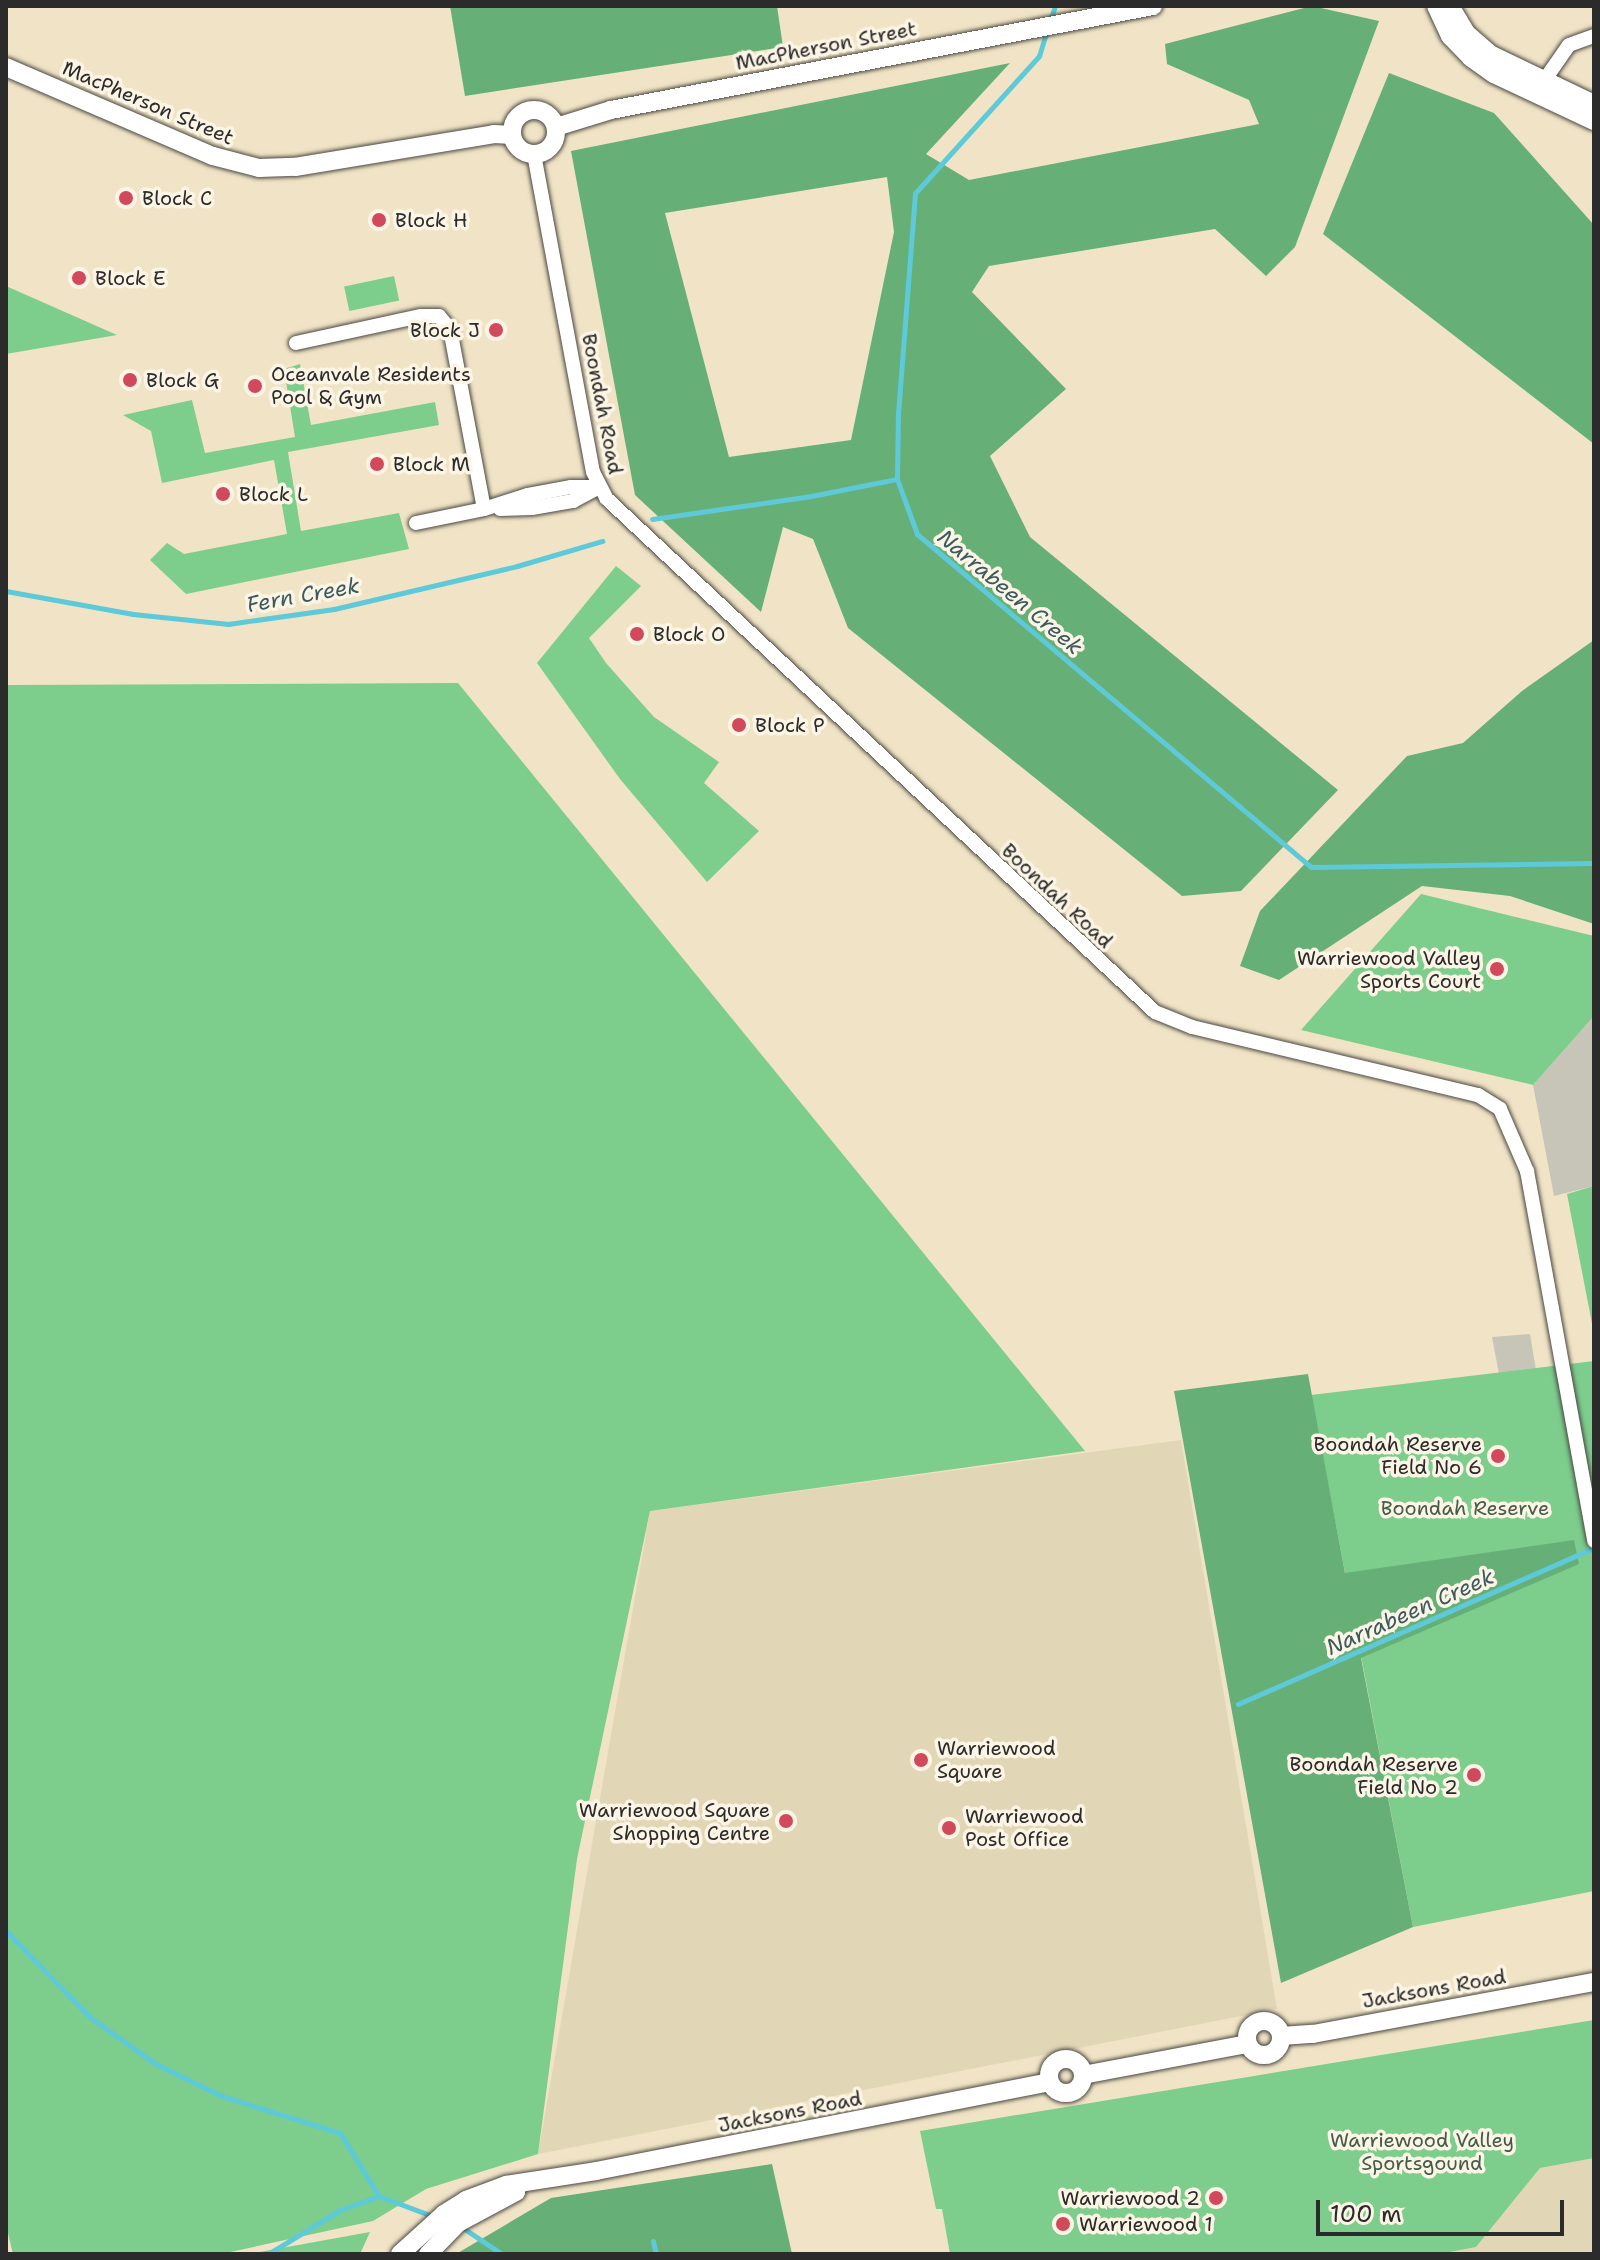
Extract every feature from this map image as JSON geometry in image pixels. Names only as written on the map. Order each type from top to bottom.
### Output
[{"type":"street","name":"MacPherson Street","points":[[556,127],[611,110],[1153,6]]},
{"type":"street","points":[[1436,6],[1446,29],[1463,52],[1494,74],[1594,104]]},
{"type":"street","points":[[1450,6],[1466,33],[1490,54],[1594,121]]},
{"type":"street","points":[[1540,86],[1569,45],[1594,36]]},
{"type":"street","name":"MacPherson Street","points":[[6,67],[213,156],[259,168],[295,167],[494,134],[512,135]]},
{"type":"street","points":[[534,110],[548,115],[556,127],[554,143],[534,154],[522,151],[512,135],[515,121],[534,110]]},
{"type":"street","name":"Boondah Road","points":[[534,154],[598,487],[1155,1012],[1192,1027],[1478,1095],[1500,1109],[1527,1171],[1594,1538]]},
{"type":"street","points":[[296,343],[421,316],[439,316],[450,329],[484,509]]},
{"type":"street","points":[[416,523],[484,509],[528,495],[571,487],[598,487]]},
{"type":"street","name":"Jacksons Road","points":[[1083,2075],[1247,2044],[1248,2032],[1261,2021],[1272,2023],[1281,2036],[1313,2034],[1594,1982]]},
{"type":"street","points":[[1062,2058],[1077,2062],[1083,2075],[1078,2088],[1072,2092],[1059,2092],[1049,2082],[1050,2067],[1062,2058]]},
{"type":"street","name":"Jacksons Road","points":[[400,2254],[421,2232],[473,2206],[538,2180],[1002,2094],[1049,2082]]},
{"type":"street","name":"Jacksons Road","points":[[428,2254],[473,2206]]},
{"type":"shaded area","points":[[1594,1016],[1594,1186],[1554,1196],[1533,1085]]},
{"type":"shaded area","points":[[1530,1334],[1536,1370],[1499,1374],[1492,1337]]},
{"type":"shaded area","name":"Warriewood Square","points":[[1181,1440],[1277,2009],[538,2154],[650,1511]]},
{"type":"shaded area","points":[[1594,2158],[1594,2254],[1439,2254],[1476,2247],[1540,2168]]},
{"type":"green space","points":[[450,6],[777,6],[783,47],[465,96]]},
{"type":"green space","points":[[1312,6],[1379,21],[1295,247],[1266,276],[1215,229],[989,266],[972,292],[1066,389],[990,456],[1030,537],[1338,790],[1241,891],[1182,896],[848,628],[813,539],[783,527],[761,612],[635,495],[571,151],[1010,63],[926,154],[969,180],[1259,124],[1249,100],[1167,64],[1165,44]],"holes":[[[887,177],[894,232],[851,440],[729,457],[665,213]]]},
{"type":"green space","points":[[1389,73],[1494,113],[1594,225],[1594,444],[1323,234]]},
{"type":"green space","points":[[394,276],[399,300],[349,311],[344,287]]},
{"type":"green space","points":[[6,286],[117,335],[6,354]]},
{"type":"green space","points":[[300,364],[311,425],[435,402],[439,425],[288,452],[301,531],[399,513],[409,549],[186,594],[150,560],[167,543],[184,554],[287,534],[274,460],[162,483],[151,431],[123,415],[192,400],[205,453],[295,437],[284,369]]},
{"type":"green space","points":[[616,566],[641,586],[589,638],[606,663],[654,717],[719,762],[704,783],[759,831],[707,882],[620,779],[537,663]]},
{"type":"green space","points":[[1594,640],[1594,924],[1510,896],[1422,886],[1279,980],[1240,966],[1260,911],[1407,756],[1463,743],[1522,691]]},
{"type":"green space","points":[[458,683],[1085,1451],[650,1511],[577,1859],[538,2154],[426,2189],[373,2221],[221,2254],[13,2254],[6,2225],[6,685]]},
{"type":"green space","points":[[1421,894],[1594,936],[1594,1016],[1533,1085],[1301,1030]]},
{"type":"green space","points":[[1594,1186],[1594,1334],[1567,1194]]},
{"type":"green space","name":"Boondah Reserve","points":[[1594,1361],[1594,1891],[1413,1927],[1311,1395]]},
{"type":"green space","points":[[1308,1374],[1345,1573],[1574,1540],[1579,1564],[1361,1658],[1413,1927],[1281,1983],[1174,1391]]},
{"type":"green space","name":"Warriewood Valley Sportsgound","points":[[1594,2020],[1594,2158],[1540,2168],[1476,2247],[1439,2254],[950,2254],[942,2209],[936,2209],[920,2131]]},
{"type":"green space","points":[[772,2164],[792,2254],[456,2254],[551,2198]]},
{"type":"green space","points":[[370,2232],[360,2254],[248,2254]]},
{"type":"waterway","name":"Narrabeen Creek","points":[[1050,20],[1055,6]]},
{"type":"waterway","name":"Narrabeen Creek","points":[[1047,30],[1039,56],[915,193],[898,412],[897,479],[917,534],[1311,867],[1594,863]]},
{"type":"waterway","name":"Fern Creek","points":[[652,519],[811,496],[897,479]]},
{"type":"waterway","name":"Fern Creek","points":[[6,591],[133,614],[228,624],[334,609],[517,566],[602,541]]},
{"type":"waterway","name":"Narrabeen Creek","points":[[1238,1704],[1594,1548]]},
{"type":"waterway","points":[[6,1931],[91,2018],[156,2064],[222,2096],[340,2133],[379,2196],[435,2217]]},
{"type":"waterway","points":[[268,2254],[340,2210],[379,2196]]},
{"type":"waterway","points":[[463,2228],[502,2254]]},
{"type":"waterway","points":[[653,2241],[656,2254]]},
{"type":"place","name":"Block C","points":[[126,198]]},
{"type":"place","name":"Block H","points":[[379,220]]},
{"type":"place","name":"Block E","points":[[79,278]]},
{"type":"place","name":"Block J","points":[[496,330]]},
{"type":"place","name":"Block G","points":[[130,380]]},
{"type":"place","name":"Oceanvale Residents Pool & Gym","points":[[255,386]]},
{"type":"place","name":"Block M","points":[[377,464]]},
{"type":"place","name":"Block L","points":[[223,494]]},
{"type":"place","name":"Block O","points":[[637,634]]},
{"type":"place","name":"Block P","points":[[739,725]]},
{"type":"place","name":"Warriewood Valley Sports Court","points":[[1497,969]]},
{"type":"place","name":"Boondah Reserve Field No 6","points":[[1498,1456]]},
{"type":"place","name":"Warriewood Square","points":[[921,1760]]},
{"type":"place","name":"Boondah Reserve Field No 2","points":[[1474,1775]]},
{"type":"place","name":"Warriewood Square Shopping Centre","points":[[786,1821]]},
{"type":"place","name":"Warriewood Post Office","points":[[949,1828]]},
{"type":"place","name":"Warriewood 2","points":[[1216,2198]]},
{"type":"place","name":"Warriewood 1","points":[[1063,2224]]}]
